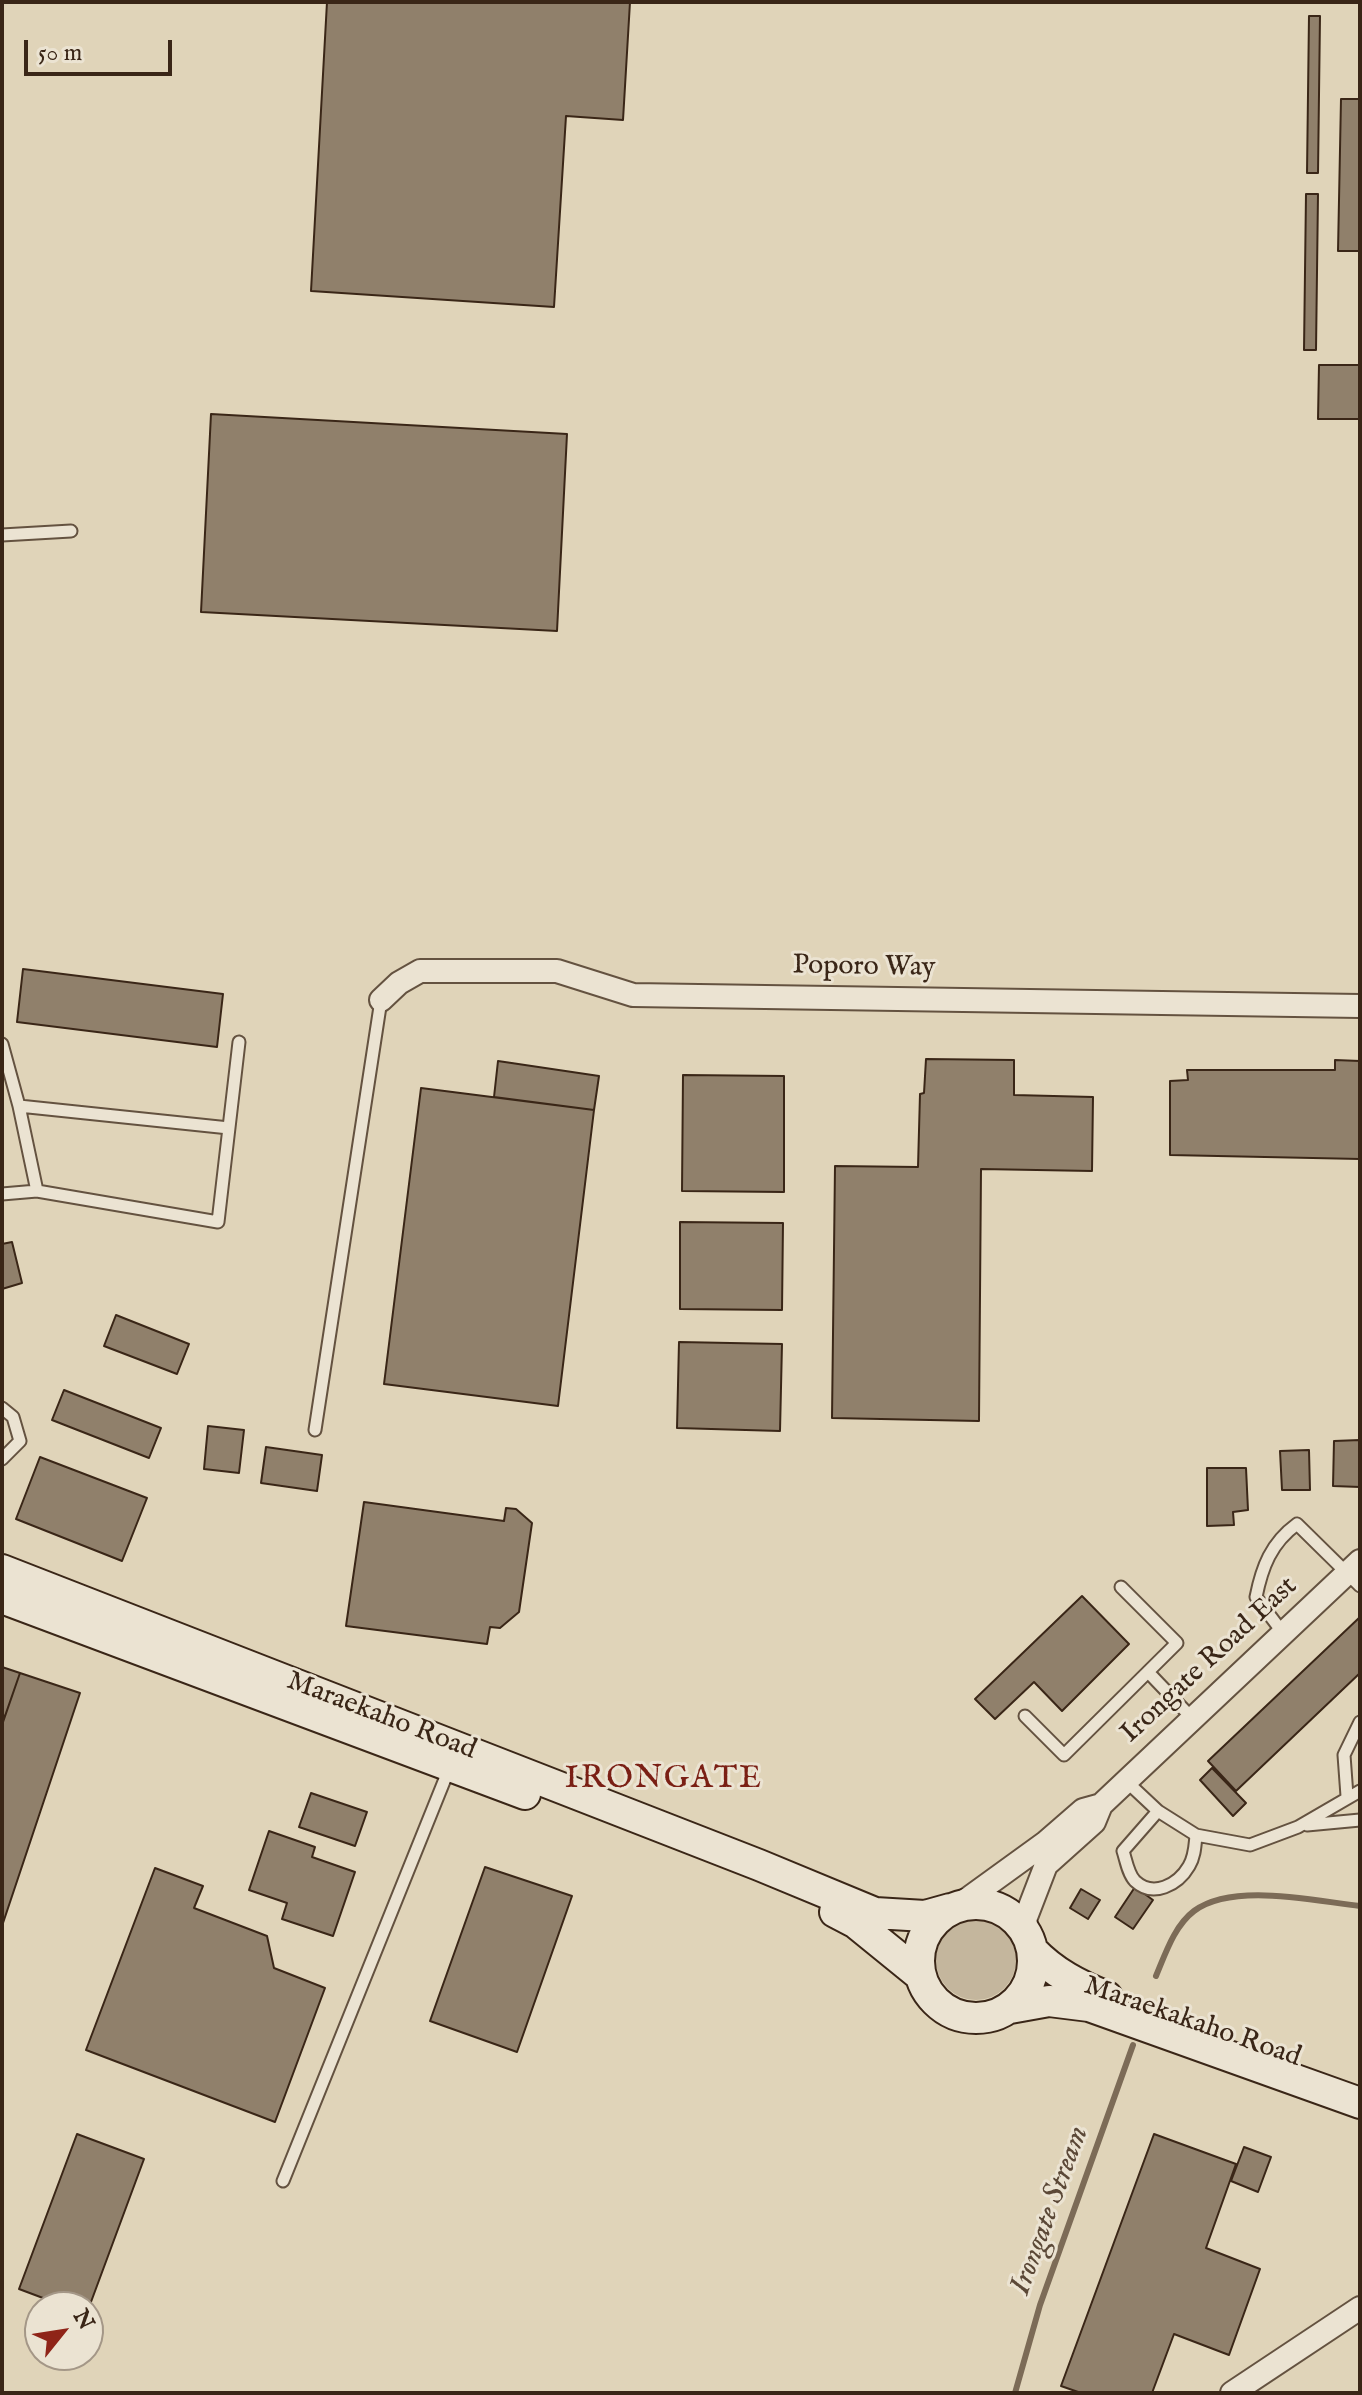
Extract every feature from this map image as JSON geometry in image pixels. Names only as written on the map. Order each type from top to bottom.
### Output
[{"type":"main road","name":"Maraekaho Road","points":[[2,1570],[454,1756]]},
{"type":"main road","points":[[2,1598],[454,1756],[757,1872],[875,1913],[925,1916],[954,1908],[988,1904],[1006,1912],[1020,1924],[1028,1941],[1031,1977],[1024,1994],[1010,2008],[994,2016],[976,2019],[957,2016],[941,2007],[928,1992],[920,1975],[918,1955],[924,1937],[935,1921],[954,1908]]},
{"type":"main road","points":[[757,1872],[856,1923],[920,1975]]},
{"type":"main road","name":"Maraekakaho Road","points":[[1028,1941],[1047,1966],[1090,1990],[1360,2081]]},
{"type":"main road","name":"Maraekakaho Road","points":[[1010,2008],[1064,2001],[1131,2019],[1360,2103]]},
{"type":"street","name":"Poporo Way","points":[[381,1000],[399,983],[420,971],[557,971],[633,995],[1360,1006]]},
{"type":"street","name":"Irongate Road East","points":[[1101,1805],[1283,1633],[1356,1573]]},
{"type":"street","points":[[954,1908],[1045,1843],[1083,1810],[1101,1805]]},
{"type":"street","points":[[1028,1941],[1026,1917],[1046,1865],[1094,1822],[1101,1805]]},
{"type":"street","points":[[1232,2393],[1360,2308]]},
{"type":"lane","points":[[2,535],[71,531]]},
{"type":"lane","points":[[315,1430],[381,1000]]},
{"type":"lane","points":[[2,1194],[37,1191],[218,1222],[239,1042]]},
{"type":"lane","points":[[2,1044],[37,1191]]},
{"type":"lane","points":[[19,1106],[229,1128]]},
{"type":"lane","points":[[2,1408],[13,1417],[20,1441],[2,1459]]},
{"type":"lane","points":[[1283,1633],[1256,1597],[1268,1556],[1288,1531],[1297,1524],[1356,1573]]},
{"type":"lane","points":[[1025,1716],[1064,1755],[1177,1643],[1121,1587]]},
{"type":"lane","points":[[1148,1672],[1192,1718]]},
{"type":"lane","points":[[1347,1796],[1344,1755],[1360,1722]]},
{"type":"lane","points":[[283,2181],[454,1756]]},
{"type":"lane","points":[[1126,1780],[1158,1811],[1196,1835],[1250,1845],[1298,1827],[1360,1791]]},
{"type":"lane","points":[[1158,1811],[1123,1851],[1134,1880],[1147,1888],[1161,1889],[1175,1881],[1189,1867],[1196,1835]]},
{"type":"lane","points":[[1298,1827],[1360,1820]]},
{"type":"shaded area","points":[[976,1920],[991,1923],[1004,1932],[1013,1945],[1016,1960],[1013,1975],[1004,1988],[991,1997],[976,2000],[961,1997],[948,1988],[939,1975],[936,1960],[939,1945],[948,1932],[961,1923]]},
{"type":"building","points":[[327,2],[630,2],[623,120],[566,116],[554,307],[311,291]]},
{"type":"building","points":[[1309,16],[1320,16],[1318,173],[1307,173]]},
{"type":"building","points":[[1341,99],[1360,99],[1360,251],[1338,251]]},
{"type":"building","points":[[1306,194],[1318,194],[1316,350],[1304,350]]},
{"type":"building","points":[[1319,365],[1360,365],[1360,419],[1318,419]]},
{"type":"building","points":[[211,414],[567,434],[557,631],[201,612]]},
{"type":"building","points":[[23,969],[223,994],[217,1047],[17,1022]]},
{"type":"building","points":[[926,1059],[1014,1060],[1014,1095],[1093,1097],[1092,1171],[981,1169],[979,1421],[832,1418],[835,1166],[918,1167],[920,1094],[924,1093]]},
{"type":"building","points":[[1335,1060],[1360,1061],[1360,1159],[1170,1155],[1170,1081],[1188,1080],[1187,1070],[1335,1070]]},
{"type":"building","points":[[498,1061],[599,1076],[594,1110],[494,1097]]},
{"type":"building","points":[[683,1075],[784,1076],[784,1192],[682,1191]]},
{"type":"building","points":[[421,1088],[594,1110],[558,1406],[384,1384]]},
{"type":"building","points":[[680,1222],[783,1223],[782,1310],[680,1309]]},
{"type":"building","points":[[12,1242],[22,1283],[2,1289],[2,1244]]},
{"type":"building","points":[[116,1315],[189,1344],[177,1374],[104,1346]]},
{"type":"building","points":[[679,1342],[782,1344],[780,1431],[677,1428]]},
{"type":"building","points":[[64,1390],[161,1428],[149,1458],[52,1420]]},
{"type":"building","points":[[208,1426],[244,1430],[239,1473],[204,1469]]},
{"type":"building","points":[[1360,1440],[1360,1487],[1333,1486],[1334,1441]]},
{"type":"building","points":[[266,1447],[322,1455],[317,1491],[261,1483]]},
{"type":"building","points":[[1309,1450],[1310,1490],[1282,1490],[1280,1451]]},
{"type":"building","points":[[40,1457],[147,1498],[122,1561],[16,1519]]},
{"type":"building","points":[[1207,1468],[1246,1468],[1248,1510],[1233,1512],[1234,1525],[1207,1526]]},
{"type":"building","points":[[364,1502],[504,1521],[506,1508],[516,1509],[532,1523],[519,1612],[500,1628],[490,1627],[487,1644],[346,1626]]},
{"type":"building","points":[[1082,1596],[1129,1644],[1062,1711],[1034,1682],[995,1719],[975,1699]]},
{"type":"building","points":[[1360,1617],[1360,1673],[1236,1791],[1208,1761]]},
{"type":"building","points":[[2,1667],[20,1673],[5,1716],[2,1715]]},
{"type":"building","points":[[20,1673],[80,1693],[2,1926],[2,1725]]},
{"type":"building","points":[[1212,1768],[1246,1803],[1233,1816],[1200,1780]]},
{"type":"building","points":[[311,1793],[367,1812],[355,1846],[299,1827]]},
{"type":"building","points":[[269,1831],[315,1847],[312,1857],[355,1872],[333,1936],[282,1919],[287,1903],[249,1890]]},
{"type":"building","points":[[485,1867],[572,1896],[517,2052],[430,2021]]},
{"type":"building","points":[[155,1868],[203,1886],[194,1908],[267,1936],[274,1968],[325,1988],[275,2122],[86,2050]]},
{"type":"building","points":[[1135,1887],[1153,1900],[1133,1929],[1115,1917]]},
{"type":"building","points":[[1081,1889],[1100,1900],[1088,1919],[1070,1908]]},
{"type":"building","points":[[77,2134],[144,2159],[95,2291],[19,2289]]},
{"type":"building","points":[[1154,2134],[1236,2164],[1206,2248],[1260,2269],[1229,2355],[1174,2334],[1152,2393],[1081,2393],[1061,2386]]},
{"type":"building","points":[[1244,2147],[1271,2157],[1258,2192],[1231,2181]]},
{"type":"waterway","name":"Irongate Stream","points":[[1156,1976],[1181,1925],[1194,1911],[1210,1902],[1252,1895],[1360,1906]]},
{"type":"waterway","name":"Irongate Stream","points":[[1015,2393],[1040,2305],[1133,2045]]},
{"type":"district","name":"IRONGATE","points":[[664,1780]]}]
